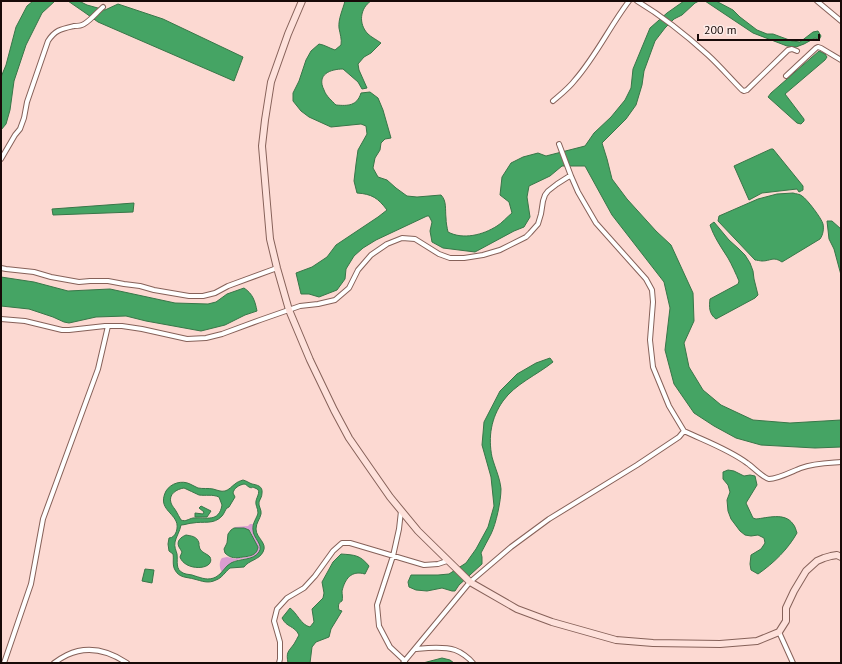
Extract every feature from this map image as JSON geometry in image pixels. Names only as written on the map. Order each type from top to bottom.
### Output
[{"type":"street","points":[[302,1],[288,34],[271,82],[262,146],[270,239],[277,268],[289,310],[310,360],[346,432],[390,497],[418,531],[447,561],[470,582],[517,609],[552,622],[616,640],[653,643],[720,644],[757,641],[779,632],[786,621],[786,608],[806,571],[817,561],[824,558],[837,555],[841,557]]},
{"type":"street","points":[[553,101],[574,82],[584,70],[629,1]]},
{"type":"street","points":[[637,1],[670,23],[708,55],[744,91],[788,50],[792,49],[797,51]]},
{"type":"street","points":[[817,1],[841,21]]},
{"type":"street","points":[[1,159],[20,129],[31,89],[51,36],[56,31],[61,29],[84,24],[103,7]]},
{"type":"street","points":[[786,76],[818,47],[841,60]]},
{"type":"street","points":[[559,144],[578,192],[596,223],[646,279],[652,290],[653,302],[650,340],[653,367],[669,406],[684,431],[736,455],[750,464],[763,476],[770,479],[818,463],[841,462]]},
{"type":"street","points":[[1,320],[25,321],[62,330],[122,326],[187,339],[206,338],[222,334],[300,306],[335,300],[349,288],[358,270],[371,255],[387,244],[402,238],[415,239],[439,254],[450,258],[464,258],[483,255],[500,250],[526,237],[530,233],[538,224],[545,195],[556,184],[571,176]]},
{"type":"street","points":[[1,268],[34,272],[79,282],[108,281],[189,296],[203,296],[277,268]]},
{"type":"street","points":[[4,663],[30,584],[43,518],[98,369],[108,326]]},
{"type":"street","points":[[401,511],[393,556],[377,606],[379,626],[390,647],[404,662],[470,582],[511,547],[549,519],[637,465],[684,431]]},
{"type":"street","points":[[279,663],[280,642],[274,621],[277,609],[287,598],[304,588],[315,576],[333,551],[342,543],[350,543],[424,565],[438,564],[447,561]]},
{"type":"street","points":[[779,632],[793,663]]},
{"type":"street","points":[[415,649],[437,648],[455,650],[473,663]]},
{"type":"street","points":[[54,663],[67,655],[84,650],[101,651],[118,657],[127,663]]},
{"type":"shaded area","points":[[33,1],[55,1],[42,13],[26,45],[14,81],[10,110],[6,124],[1,130],[1,77],[6,65],[16,27],[27,6]]},
{"type":"shaded area","points":[[68,1],[79,1],[105,10],[118,4],[163,19],[243,57],[234,81],[98,22]]},
{"type":"shaded area","points":[[345,1],[371,1],[364,8],[362,16],[363,26],[368,34],[381,43],[358,64],[367,88],[362,89],[358,82],[343,69],[338,69],[330,71],[323,76],[322,85],[325,92],[336,105],[352,104],[357,100],[361,93],[370,92],[378,98],[391,138],[385,139],[381,143],[380,150],[375,158],[373,168],[378,177],[387,180],[407,196],[417,197],[441,195],[445,203],[448,232],[460,236],[466,236],[486,232],[499,225],[512,213],[509,202],[500,195],[502,177],[511,163],[523,157],[538,153],[546,156],[585,146],[594,133],[611,117],[625,100],[631,88],[633,69],[650,28],[684,1],[699,1],[682,15],[674,19],[655,41],[644,71],[642,85],[636,105],[626,119],[602,143],[612,179],[627,199],[671,245],[693,293],[694,321],[684,343],[689,367],[703,390],[721,405],[753,420],[790,423],[841,420],[841,447],[815,448],[761,445],[736,438],[694,413],[674,384],[665,350],[670,308],[664,282],[612,215],[585,166],[562,166],[550,176],[529,186],[527,197],[530,217],[524,227],[475,252],[443,248],[432,242],[430,231],[432,222],[429,216],[427,216],[376,240],[363,248],[354,256],[346,269],[345,279],[337,290],[319,297],[309,294],[301,294],[296,273],[312,267],[327,257],[336,245],[387,210],[381,202],[374,197],[367,194],[357,193],[354,181],[358,150],[367,134],[366,126],[361,124],[331,127],[309,117],[301,111],[293,101],[293,93],[311,51],[319,44],[335,50],[341,45],[339,25]]},
{"type":"shaded area","points":[[705,1],[716,1],[733,10],[757,30],[767,34],[773,34],[792,41],[800,42],[813,32],[818,31],[821,36],[819,40],[815,38],[796,47],[787,46],[753,33]]},
{"type":"shaded area","points":[[819,51],[827,57],[825,60],[785,94],[804,119],[801,124],[797,123],[768,97]]},
{"type":"shaded area","points":[[773,149],[803,186],[803,190],[799,192],[797,189],[762,193],[749,200],[734,166]]},
{"type":"shaded area","points":[[793,193],[801,195],[814,209],[822,221],[823,232],[820,239],[782,262],[774,259],[762,261],[755,260],[718,221],[719,216],[758,199],[777,194]]},
{"type":"shaded area","points":[[134,203],[133,212],[53,215],[52,209]]},
{"type":"shaded area","points":[[827,221],[832,221],[841,229],[841,275],[834,249],[829,239]]},
{"type":"shaded area","points":[[714,222],[729,240],[745,255],[750,263],[758,295],[716,319],[710,310],[710,299],[738,284],[739,281],[710,225]]},
{"type":"shaded area","points":[[1,277],[34,282],[68,291],[110,289],[175,303],[208,304],[216,302],[227,294],[244,288],[253,298],[257,311],[225,325],[201,331],[126,316],[96,317],[69,323],[29,309],[1,306]]},
{"type":"shaded area","points":[[550,358],[553,362],[508,395],[499,407],[493,421],[490,442],[492,457],[500,481],[501,494],[495,524],[481,553],[482,564],[459,585],[455,591],[442,588],[427,591],[416,590],[409,587],[408,582],[411,575],[449,574],[466,563],[476,549],[488,527],[494,506],[491,477],[482,445],[484,422],[500,391],[517,374],[536,363]]},
{"type":"shaded area","points":[[728,470],[744,476],[755,476],[757,485],[746,503],[753,518],[785,518],[790,520],[794,525],[797,533],[780,555],[758,574],[751,570],[751,555],[761,549],[765,543],[764,538],[758,535],[745,535],[731,519],[728,511],[727,500],[730,492],[728,485],[723,479],[723,472]]},
{"type":"shaded area","points":[[243,480],[259,486],[262,489],[262,496],[259,502],[261,514],[256,529],[264,546],[263,552],[244,567],[230,568],[220,578],[213,581],[208,582],[183,577],[177,573],[174,568],[173,554],[169,551],[169,538],[175,534],[177,526],[174,517],[164,505],[163,501],[166,491],[174,484],[184,482],[198,488],[224,491]],"holes":[[[244,484],[250,488],[253,487],[257,489],[259,492],[256,502],[258,513],[253,527],[253,533],[260,547],[259,552],[253,557],[231,563],[218,576],[213,578],[208,579],[184,574],[180,571],[177,565],[177,554],[175,547],[181,525],[216,521],[223,515],[235,497],[233,493],[234,490]],[[184,488],[199,495],[219,497],[222,505],[218,514],[211,518],[193,518],[186,521],[181,520],[170,500],[174,492]]]},
{"type":"shaded area","points":[[201,506],[211,511],[207,517],[195,517],[195,513],[203,514],[204,512],[199,508]]},
{"type":"shaded area","points":[[253,524],[254,532],[260,544],[260,551],[254,557],[235,561],[222,572],[220,569],[220,561],[222,558],[227,557],[236,559],[247,557],[253,555],[257,551],[258,547],[251,532],[244,528],[235,528],[248,526]]},
{"type":"shaded area","points":[[234,528],[244,528],[249,530],[258,547],[253,555],[236,558],[225,553],[224,549],[227,543],[228,534]]},
{"type":"shaded area","points":[[186,535],[197,539],[201,550],[210,557],[211,561],[209,565],[199,568],[183,562],[180,557],[182,552],[178,543],[181,538]]},
{"type":"shaded area","points":[[341,554],[357,556],[369,566],[365,574],[352,574],[347,579],[342,591],[342,601],[338,607],[339,610],[342,611],[331,629],[329,637],[316,642],[312,647],[310,663],[288,663],[288,652],[299,635],[282,618],[290,608],[304,624],[310,627],[314,622],[312,609],[323,598],[324,593],[322,582],[333,562]]},
{"type":"shaded area","points":[[145,569],[154,570],[152,583],[142,581]]},
{"type":"shaded area","points":[[442,658],[450,660],[454,663],[423,663]]}]
